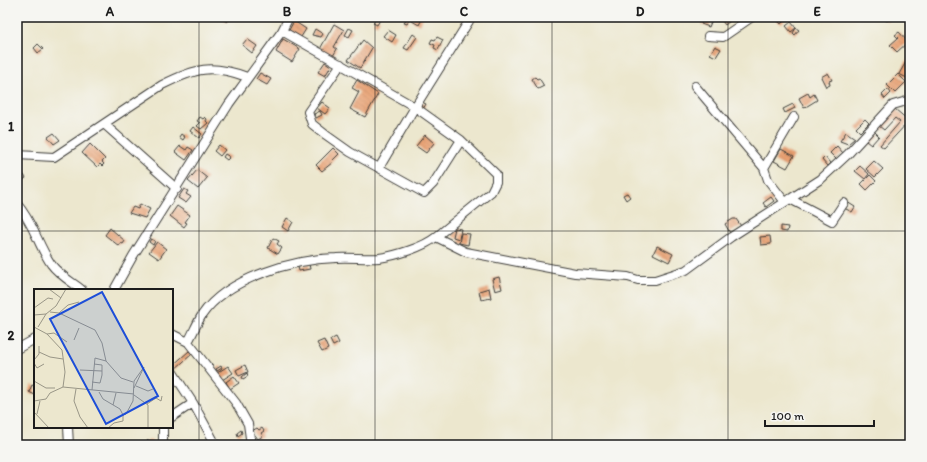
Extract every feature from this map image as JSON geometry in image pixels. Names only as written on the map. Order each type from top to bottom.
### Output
[{"type":"street","points":[[115,289],[133,256],[248,76],[282,31],[289,17]]},
{"type":"street","points":[[708,36],[723,36],[752,17]]},
{"type":"street","points":[[379,168],[415,106],[469,21]]},
{"type":"street","points":[[188,342],[203,314],[218,299],[238,285],[261,273],[281,266],[305,261],[335,258],[379,258],[415,248],[430,242],[491,192],[496,182],[496,174],[461,140],[415,106],[282,31]]},
{"type":"street","points":[[340,64],[308,112],[312,124],[350,152],[424,193],[433,184],[461,140]]},
{"type":"street","points":[[17,155],[54,157],[162,85],[181,76],[213,68],[228,70],[248,76]]},
{"type":"street","points":[[695,86],[764,168],[768,180],[787,200],[832,222],[844,203]]},
{"type":"street","points":[[436,237],[466,252],[575,273],[628,277],[638,280],[655,280],[686,270],[787,200],[821,179],[848,154],[894,105],[910,100]]},
{"type":"street","points":[[764,168],[794,117]]},
{"type":"street","points":[[104,124],[177,189]]},
{"type":"street","points":[[17,204],[31,224],[51,264],[60,274],[81,289]]},
{"type":"street","points":[[173,334],[188,342],[236,403],[248,424],[251,445]]},
{"type":"street","points":[[17,349],[34,340]]},
{"type":"street","points":[[173,373],[193,403],[216,445]]},
{"type":"street","points":[[173,416],[193,403]]},
{"type":"street","points":[[68,428],[69,445]]},
{"type":"street","points":[[163,445],[164,428]]},
{"type":"building","points":[[220,17],[229,17],[230,18],[227,22]]},
{"type":"building","points":[[415,17],[423,17],[419,25],[412,21]]},
{"type":"building","points":[[704,17],[713,17],[709,27],[701,24]]},
{"type":"building","points":[[729,17],[731,20],[725,25],[720,18]]},
{"type":"building","points":[[774,17],[782,17],[785,20],[781,24]]},
{"type":"building","points":[[882,17],[891,17],[887,21]]},
{"type":"building","points":[[376,18],[380,20],[377,25],[373,23]]},
{"type":"building","points":[[407,18],[409,19],[407,24],[404,23]]},
{"type":"building","points":[[294,21],[306,29],[301,37],[289,30]]},
{"type":"building","points":[[791,22],[796,28],[791,32],[786,26]]},
{"type":"building","points":[[334,24],[344,30],[334,47],[337,49],[333,56],[320,49]]},
{"type":"building","points":[[349,28],[353,30],[349,37],[345,35]]},
{"type":"building","points":[[796,28],[799,30],[795,35],[793,33]]},
{"type":"building","points":[[315,29],[323,34],[321,37],[312,35]]},
{"type":"building","points":[[388,30],[396,35],[392,42],[383,36]]},
{"type":"building","points":[[899,32],[908,42],[897,52],[890,45],[898,38],[895,35]]},
{"type":"building","points":[[413,34],[417,37],[408,50],[404,48]]},
{"type":"building","points":[[437,37],[443,40],[438,50],[434,48],[435,45],[430,43],[432,39],[435,40]]},
{"type":"building","points":[[247,39],[257,46],[252,53],[242,45]]},
{"type":"building","points":[[283,39],[300,49],[292,62],[276,52]]},
{"type":"building","points":[[363,40],[372,48],[360,68],[348,60]]},
{"type":"building","points":[[38,44],[43,49],[38,53],[34,48]]},
{"type":"building","points":[[715,46],[721,49],[716,57],[710,54]]},
{"type":"building","points":[[910,55],[910,77],[909,79],[899,74]]},
{"type":"building","points":[[325,62],[331,66],[325,76],[318,72]]},
{"type":"building","points":[[260,73],[271,79],[267,85],[256,79]]},
{"type":"building","points":[[828,73],[832,80],[829,81],[830,85],[826,87],[821,77]]},
{"type":"building","points":[[898,74],[906,82],[895,93],[887,85]]},
{"type":"building","points":[[535,77],[537,79],[539,78],[544,86],[538,89],[532,79]]},
{"type":"building","points":[[357,80],[378,94],[365,117],[350,109],[359,92],[352,88]]},
{"type":"building","points":[[888,89],[891,93],[885,99],[882,95]]},
{"type":"building","points":[[808,93],[810,97],[814,94],[817,100],[804,108],[799,98]]},
{"type":"building","points":[[322,102],[330,108],[325,114],[317,108]]},
{"type":"building","points":[[422,102],[426,104],[423,109],[419,106]]},
{"type":"building","points":[[793,104],[795,108],[785,113],[783,109]]},
{"type":"building","points":[[895,109],[909,121],[884,148],[880,145],[900,122],[895,118],[884,130],[879,126]]},
{"type":"building","points":[[320,111],[322,115],[316,118],[314,114]]},
{"type":"building","points":[[200,117],[203,119],[205,117],[208,123],[201,129],[197,126],[200,123],[197,121]]},
{"type":"building","points":[[865,119],[869,123],[860,132],[856,128]]},
{"type":"building","points":[[193,127],[202,134],[199,138],[190,131]]},
{"type":"building","points":[[874,131],[879,136],[871,145],[866,141]]},
{"type":"building","points":[[846,132],[855,138],[848,144],[840,141]]},
{"type":"building","points":[[54,133],[60,140],[54,144],[48,137]]},
{"type":"building","points":[[181,134],[185,137],[183,140],[179,137]]},
{"type":"building","points":[[425,135],[434,143],[426,153],[416,146]]},
{"type":"building","points":[[90,144],[105,159],[102,162],[104,164],[102,166],[100,164],[97,167],[82,153]]},
{"type":"building","points":[[219,145],[225,150],[220,156],[214,151]]},
{"type":"building","points":[[180,146],[186,150],[188,147],[193,150],[186,160],[175,152]]},
{"type":"building","points":[[837,146],[843,153],[836,159],[830,153]]},
{"type":"building","points":[[333,148],[339,154],[332,161],[333,162],[322,171],[316,165]]},
{"type":"building","points":[[781,149],[794,156],[787,168],[774,161]]},
{"type":"building","points":[[225,154],[230,157],[227,160],[223,157]]},
{"type":"building","points":[[825,157],[830,163],[827,166],[822,160]]},
{"type":"building","points":[[874,161],[883,169],[875,177],[866,169]]},
{"type":"building","points":[[860,166],[869,174],[865,179],[855,171]]},
{"type":"building","points":[[197,170],[207,178],[198,189],[188,181]]},
{"type":"building","points":[[21,171],[26,178],[20,182],[22,186],[17,190],[17,174]]},
{"type":"building","points":[[870,175],[876,181],[867,190],[861,184]]},
{"type":"building","points":[[184,189],[188,191],[186,194],[191,197],[186,203],[178,198]]},
{"type":"building","points":[[627,193],[630,197],[626,200],[623,195]]},
{"type":"building","points":[[771,197],[774,201],[766,207],[763,203]]},
{"type":"building","points":[[847,202],[855,207],[852,212],[844,208]]},
{"type":"building","points":[[140,204],[150,209],[145,218],[129,213],[133,207],[138,209]]},
{"type":"building","points":[[177,206],[190,215],[185,222],[187,223],[184,227],[170,216]]},
{"type":"building","points":[[287,218],[293,222],[288,231],[282,227]]},
{"type":"building","points":[[733,219],[736,219],[741,226],[730,233],[725,224]]},
{"type":"building","points":[[781,226],[788,227],[787,232],[781,231]]},
{"type":"building","points":[[110,228],[125,241],[123,244],[121,243],[119,246],[105,235]]},
{"type":"building","points":[[455,228],[461,229],[459,239],[453,237]]},
{"type":"building","points":[[461,233],[470,234],[468,245],[459,243]]},
{"type":"building","points":[[770,236],[771,244],[761,245],[760,237]]},
{"type":"building","points":[[273,238],[279,241],[277,244],[282,248],[278,254],[268,248]]},
{"type":"building","points":[[151,239],[155,241],[153,245],[149,242]]},
{"type":"building","points":[[157,242],[166,249],[159,259],[149,252]]},
{"type":"building","points":[[657,246],[673,254],[669,262],[653,254]]},
{"type":"building","points":[[309,264],[310,269],[299,271],[298,267]]},
{"type":"building","points":[[499,277],[502,289],[495,291],[492,279]]},
{"type":"building","points":[[489,288],[491,298],[481,300],[479,291]]},
{"type":"building","points":[[336,337],[339,343],[333,346],[330,340]]},
{"type":"building","points":[[324,340],[328,349],[322,352],[317,343]]},
{"type":"building","points":[[189,351],[192,354],[174,370],[173,365]]},
{"type":"building","points":[[245,365],[248,372],[239,376],[236,370]]},
{"type":"building","points":[[221,366],[222,368],[217,371],[216,369]]},
{"type":"building","points":[[228,366],[233,373],[222,380],[217,373]]},
{"type":"building","points":[[247,373],[248,376],[243,379],[242,377]]},
{"type":"building","points":[[234,376],[239,383],[230,389],[226,382]]},
{"type":"building","points":[[32,385],[34,386],[34,394],[29,392]]},
{"type":"building","points":[[257,428],[259,430],[262,428],[264,431],[261,433],[263,436],[258,439],[252,431]]},
{"type":"building","points":[[241,430],[242,433],[238,436],[237,433]]},
{"type":"building","points":[[148,440],[153,442],[151,445],[145,445]]},
{"type":"building","points":[[242,441],[245,445],[237,444]]}]
